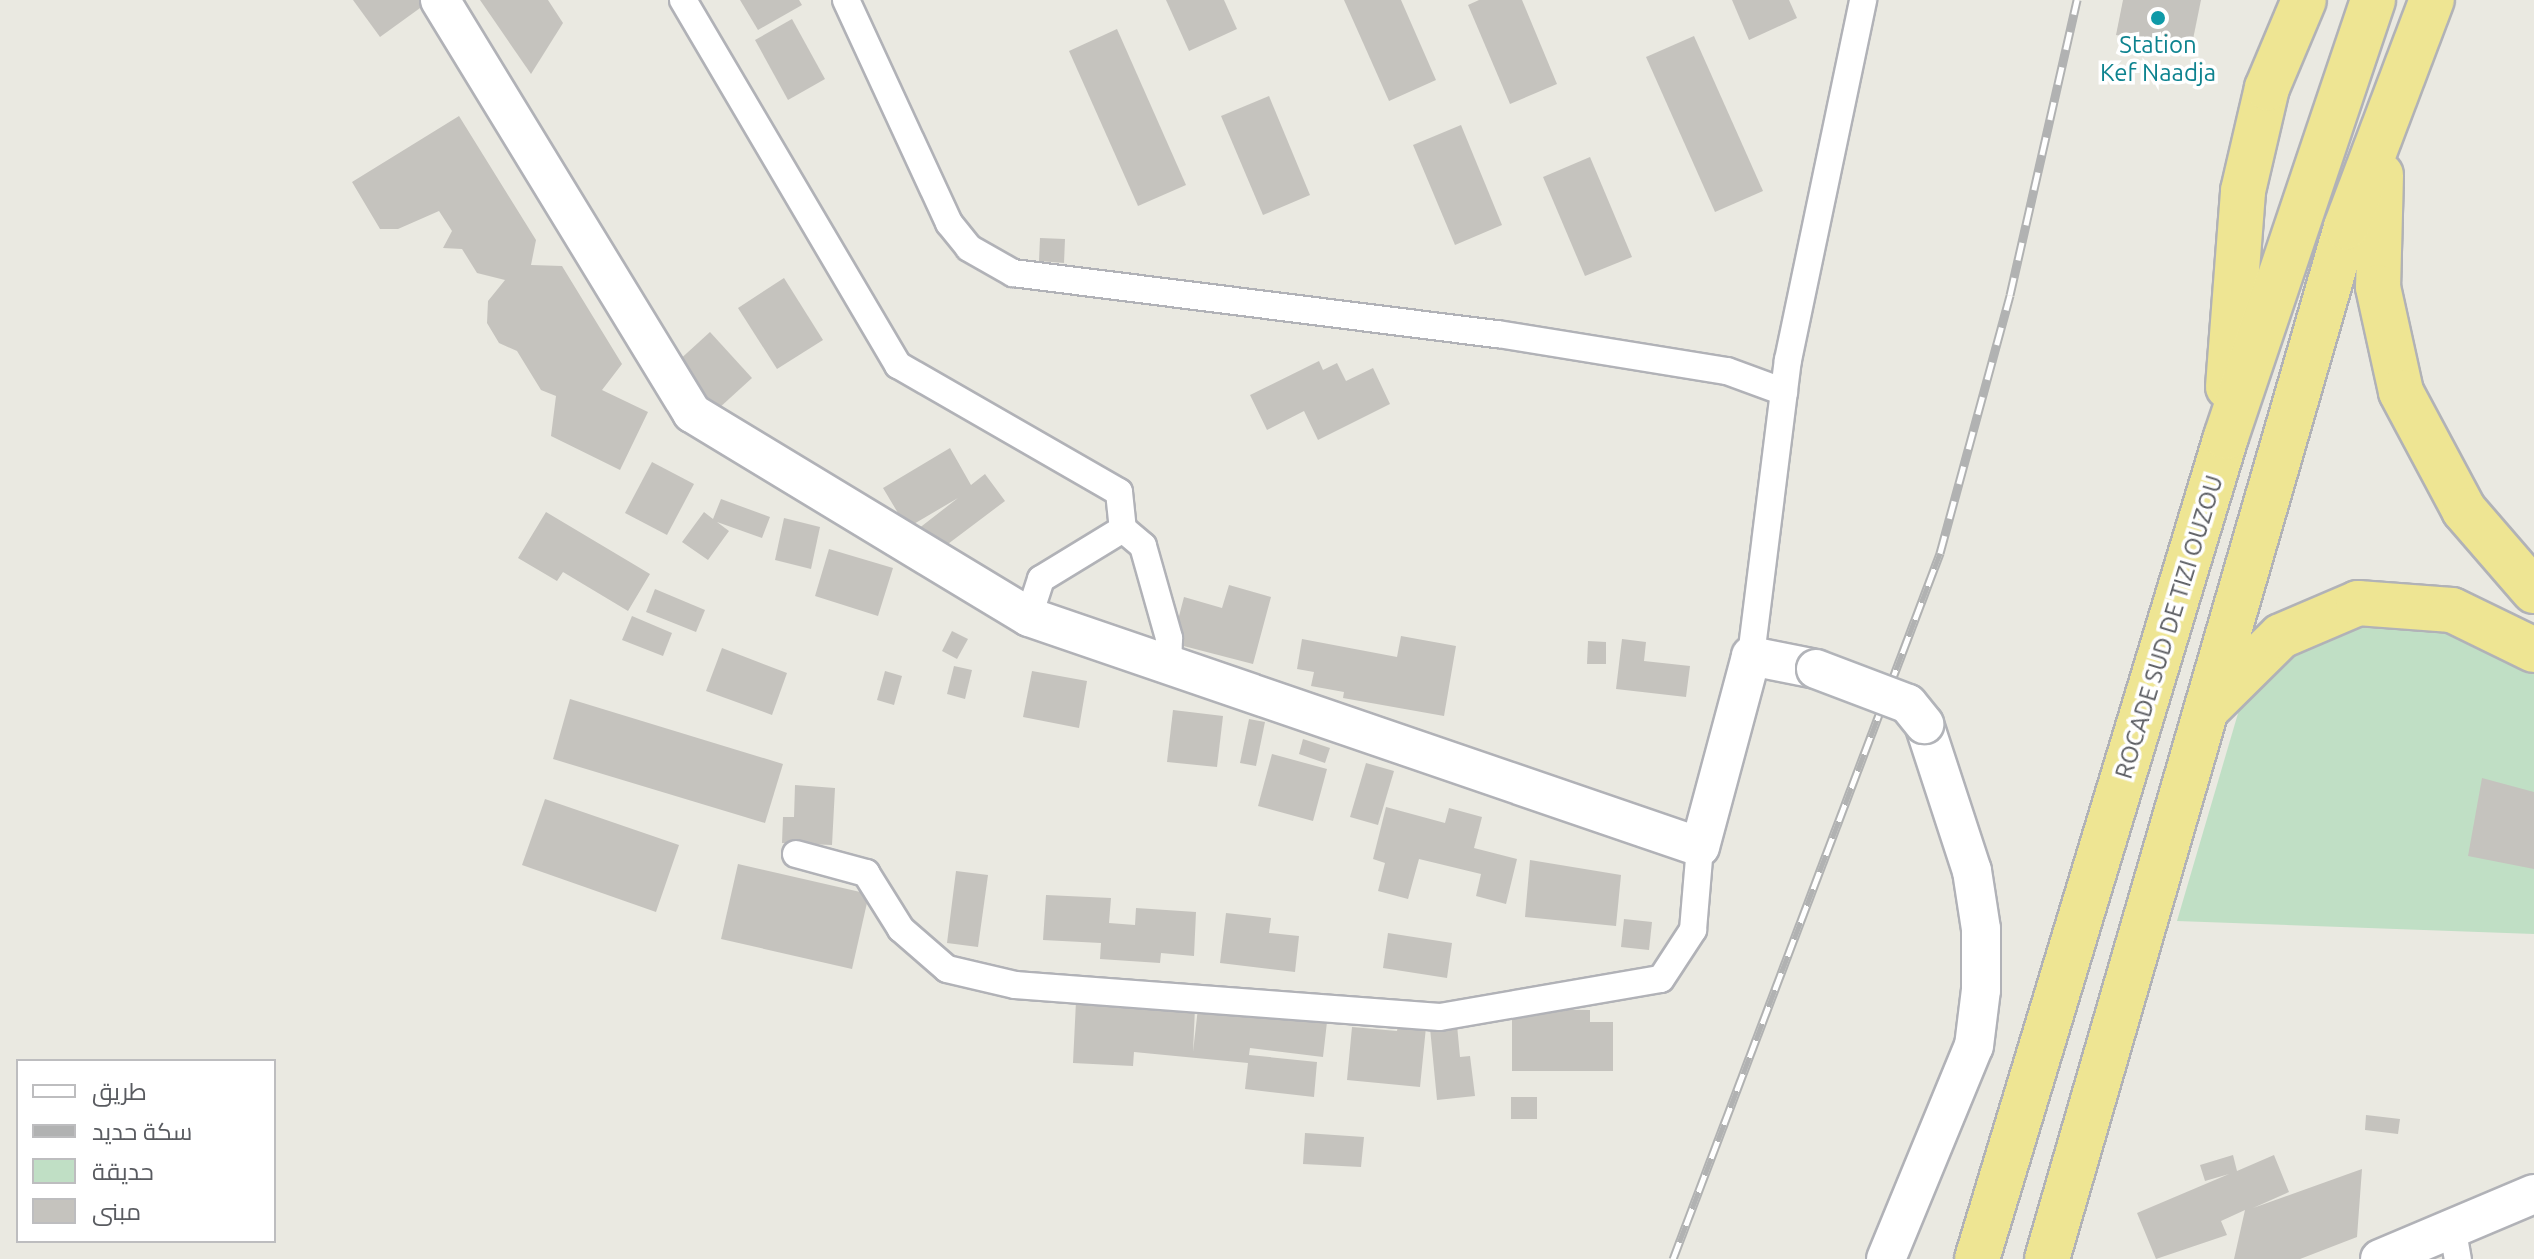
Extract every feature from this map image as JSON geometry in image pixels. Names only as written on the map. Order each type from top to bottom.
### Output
[{"type":"highway","points":[[2226,437],[2243,191],[2267,88],[2304,0]]},
{"type":"highway","name":"ROCADE SUD DE TIZI OUZOU","points":[[1977,1259],[2226,437],[2373,0]]},
{"type":"highway","points":[[2047,1259],[2346,227],[2432,0]]},
{"type":"highway","points":[[2389,108],[2375,220],[2377,273],[2401,392],[2464,510],[2534,591]]},
{"type":"highway","points":[[2204,713],[2252,658],[2281,636],[2358,603],[2452,610],[2534,650]]},
{"type":"street","points":[[440,0],[692,413],[1029,617],[1700,847]]},
{"type":"street","points":[[683,0],[898,365],[1119,492],[1123,529],[1143,546],[1169,638],[1168,664]]},
{"type":"street","points":[[846,0],[949,223],[969,248],[1013,273],[1498,334],[1727,371],[1784,392]]},
{"type":"street","points":[[796,854],[866,873],[901,929],[947,969],[1015,985],[1440,1017],[1661,979],[1693,930],[1700,847],[1751,656],[1784,392],[1863,0]]},
{"type":"street","points":[[1029,617],[1041,579],[1123,529]]},
{"type":"street","points":[[1751,656],[1816,669],[1908,704],[1924,724],[1972,871],[1981,929],[1981,990],[1974,1046],[1886,1259]]},
{"type":"street","points":[[2380,1259],[2455,1243],[2534,1194]]},
{"type":"green space","points":[[2440,621],[2534,667],[2534,934],[2177,921],[2244,693],[2287,652],[2346,625]]},
{"type":"building","points":[[353,0],[425,0],[427,3],[380,37]]},
{"type":"building","points":[[480,0],[548,0],[563,23],[531,74]]},
{"type":"building","points":[[740,0],[799,0],[802,5],[758,30]]},
{"type":"building","points":[[1166,0],[1224,0],[1237,29],[1189,51]]},
{"type":"building","points":[[1344,0],[1401,0],[1436,80],[1389,101]]},
{"type":"building","points":[[1479,0],[1522,0],[1557,84],[1510,104],[1468,5]]},
{"type":"building","points":[[1732,0],[1789,0],[1797,18],[1749,40]]},
{"type":"building","name":"Station Kef Naadja","points":[[2123,0],[2201,0],[2191,49],[2116,35]]},
{"type":"building","points":[[792,19],[825,79],[788,100],[755,40]]},
{"type":"building","points":[[1117,29],[1186,185],[1138,206],[1069,51]]},
{"type":"building","points":[[1694,36],[1763,191],[1715,212],[1646,57]]},
{"type":"building","points":[[1269,96],[1310,195],[1263,215],[1221,116]]},
{"type":"building","points":[[459,116],[536,240],[531,265],[562,266],[622,364],[602,390],[648,412],[620,470],[551,436],[556,396],[541,390],[517,351],[499,343],[487,323],[488,301],[505,280],[477,273],[462,249],[443,248],[452,231],[439,211],[398,229],[380,229],[352,182]]},
{"type":"building","points":[[1461,125],[1502,225],[1455,245],[1413,145]]},
{"type":"building","points":[[1590,157],[1632,257],[1585,276],[1543,177]]},
{"type":"building","points":[[1040,238],[1065,239],[1064,263],[1039,261]]},
{"type":"building","points":[[784,278],[823,340],[777,369],[738,308]]},
{"type":"building","points":[[710,332],[752,378],[718,409],[676,363]]},
{"type":"building","points":[[1319,361],[1323,370],[1337,363],[1346,381],[1373,368],[1390,404],[1318,440],[1304,411],[1267,430],[1250,395]]},
{"type":"building","points":[[950,448],[971,485],[985,474],[1005,501],[936,553],[918,529],[958,498],[907,528],[883,488]]},
{"type":"building","points":[[652,462],[694,484],[667,535],[625,513]]},
{"type":"building","points":[[721,499],[770,517],[762,538],[717,522],[729,531],[708,560],[682,542],[704,512],[713,519]]},
{"type":"building","points":[[546,512],[650,574],[628,611],[563,572],[557,581],[518,558]]},
{"type":"building","points":[[784,518],[820,527],[811,569],[775,560]]},
{"type":"building","points":[[829,549],[893,568],[878,616],[815,596]]},
{"type":"building","points":[[1229,585],[1271,597],[1253,664],[1172,643],[1184,597],[1222,608]]},
{"type":"building","points":[[655,589],[705,610],[696,632],[646,612]]},
{"type":"building","points":[[632,616],[672,633],[663,656],[622,640]]},
{"type":"building","points":[[952,631],[968,639],[957,659],[942,651]]},
{"type":"building","points":[[1401,636],[1456,646],[1444,716],[1343,698],[1344,692],[1311,686],[1314,672],[1297,669],[1302,639],[1397,657]]},
{"type":"building","points":[[1622,639],[1646,642],[1644,661],[1690,666],[1686,697],[1616,689]]},
{"type":"building","points":[[1588,641],[1606,642],[1606,664],[1587,664]]},
{"type":"building","points":[[722,648],[787,673],[772,715],[706,691]]},
{"type":"building","points":[[954,666],[972,670],[965,699],[947,694]]},
{"type":"building","points":[[885,671],[902,676],[894,705],[877,700]]},
{"type":"building","points":[[1032,671],[1087,681],[1079,728],[1023,717]]},
{"type":"building","points":[[570,699],[783,764],[765,823],[553,759]]},
{"type":"building","points":[[1173,710],[1223,716],[1217,767],[1167,762]]},
{"type":"building","points":[[1249,719],[1265,722],[1256,766],[1240,763]]},
{"type":"building","points":[[1303,739],[1330,748],[1325,763],[1299,754]]},
{"type":"building","points":[[1272,754],[1327,769],[1313,821],[1258,806]]},
{"type":"building","points":[[1366,763],[1394,771],[1378,825],[1350,817]]},
{"type":"building","points":[[2482,778],[2534,792],[2534,869],[2468,856]]},
{"type":"building","points":[[795,785],[835,788],[832,845],[782,843],[783,817],[794,817]]},
{"type":"building","points":[[545,799],[679,845],[656,912],[522,865]]},
{"type":"building","points":[[1386,807],[1445,823],[1449,808],[1482,817],[1474,848],[1517,859],[1506,904],[1476,896],[1481,874],[1419,859],[1408,899],[1378,891],[1385,863],[1373,859]]},
{"type":"building","points":[[1530,860],[1621,875],[1616,926],[1525,917]]},
{"type":"building","points":[[738,864],[869,894],[852,969],[721,939]]},
{"type":"building","points":[[956,871],[988,875],[978,947],[947,943]]},
{"type":"building","points":[[1046,895],[1111,898],[1109,923],[1135,925],[1136,908],[1196,912],[1194,956],[1161,953],[1160,963],[1100,959],[1101,943],[1043,940]]},
{"type":"building","points":[[1226,913],[1271,918],[1269,933],[1299,936],[1295,972],[1220,963]]},
{"type":"building","points":[[1624,919],[1652,922],[1649,950],[1621,947]]},
{"type":"building","points":[[1388,933],[1452,943],[1447,978],[1383,968]]},
{"type":"building","points":[[1076,1001],[1195,1008],[1193,1052],[1198,1008],[1327,1022],[1323,1057],[1250,1048],[1249,1055],[1317,1062],[1314,1097],[1245,1089],[1248,1063],[1134,1052],[1133,1066],[1073,1063]]},
{"type":"building","points":[[1512,1009],[1590,1010],[1590,1022],[1613,1022],[1613,1071],[1512,1071]]},
{"type":"building","points":[[1398,1025],[1426,1027],[1420,1087],[1347,1080],[1352,1027],[1397,1031]]},
{"type":"building","points":[[1457,1025],[1460,1057],[1470,1056],[1475,1096],[1437,1100],[1430,1028]]},
{"type":"building","points":[[1511,1097],[1537,1097],[1537,1119],[1511,1119]]},
{"type":"building","points":[[2366,1115],[2400,1119],[2398,1134],[2365,1130]]},
{"type":"building","points":[[1305,1133],[1364,1137],[1361,1167],[1303,1164]]},
{"type":"building","points":[[2233,1155],[2237,1171],[2274,1155],[2289,1192],[2253,1208],[2362,1169],[2357,1237],[2300,1259],[2234,1259],[2245,1210],[2221,1221],[2227,1235],[2156,1259],[2137,1213],[2229,1174],[2205,1181],[2200,1165]]},
{"type":"railway","points":[[1673,1259],[1940,553],[2010,295],[2077,0]]},
{"type":"place","name":"Station Kef Naadja","points":[[2158,18]]}]
